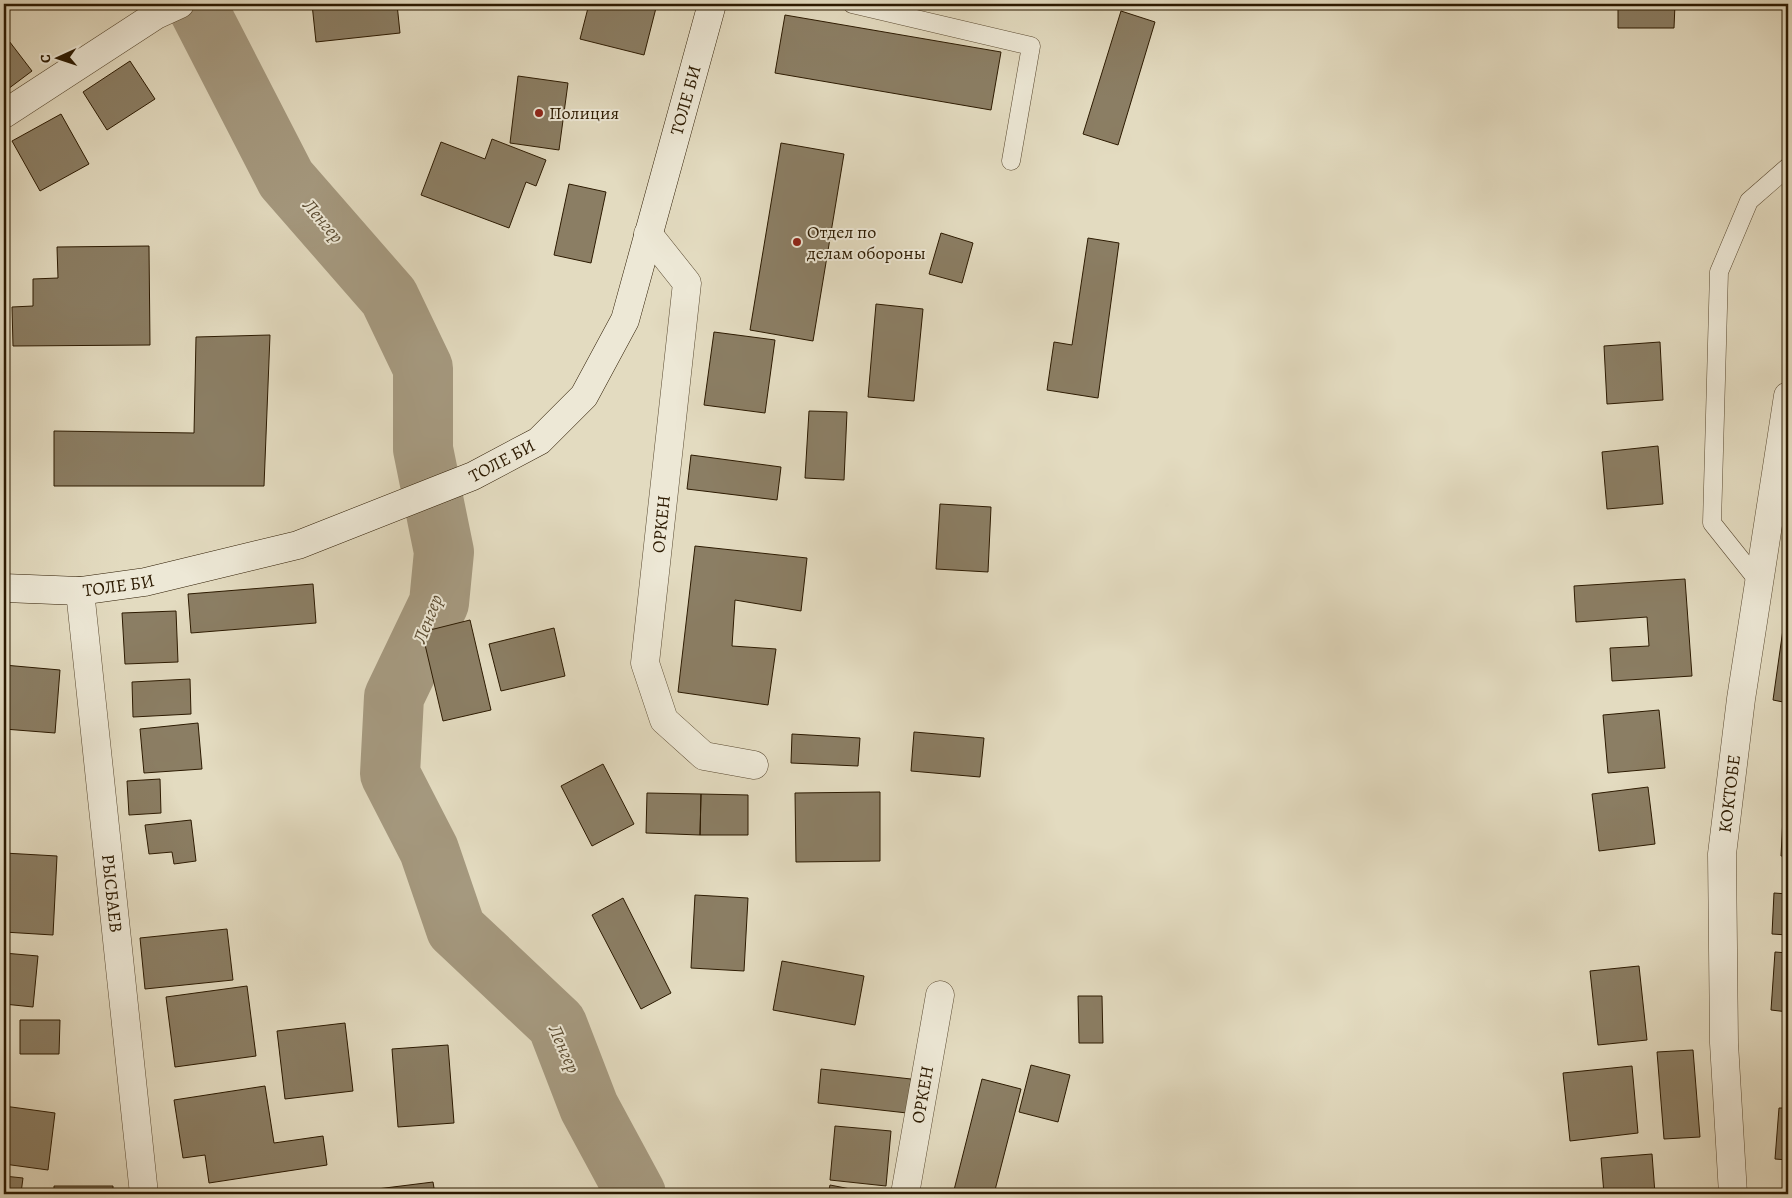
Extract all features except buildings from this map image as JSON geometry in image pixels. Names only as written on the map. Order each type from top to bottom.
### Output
[{"type":"street","points":[[4,114],[156,15],[180,4]]},
{"type":"street","name":"ТОЛЕ БИ","points":[[4,588],[80,591],[145,582],[298,545],[473,476],[539,441],[584,396],[624,320],[712,4]]},
{"type":"street","name":"ОРКЕН","points":[[648,234],[687,283],[645,663],[664,720],[704,756],[754,765]]},
{"type":"street","name":"КОКТОБЕ","points":[[1734,1194],[1724,1043],[1722,854],[1741,699],[1788,396]]},
{"type":"street","name":"РЫСБАЕВ","points":[[80,591],[144,1194]]},
{"type":"street","name":"ОРКЕН","points":[[905,1194],[940,995]]},
{"type":"lane","points":[[852,4],[1031,46],[1011,161]]},
{"type":"lane","points":[[1759,582],[1712,523],[1719,272],[1749,201],[1788,167]]},
{"type":"waterway","name":"Ленгер","points":[[196,4],[286,179],[389,297],[423,368],[423,449],[444,552],[439,603],[394,697],[390,774],[429,850],[456,929],[557,1024],[589,1107],[636,1194]]},
{"type":"place","name":"Полиция","points":[[539,113]]},
{"type":"place","name":"Отдел по делам обороны","points":[[797,242]]}]
